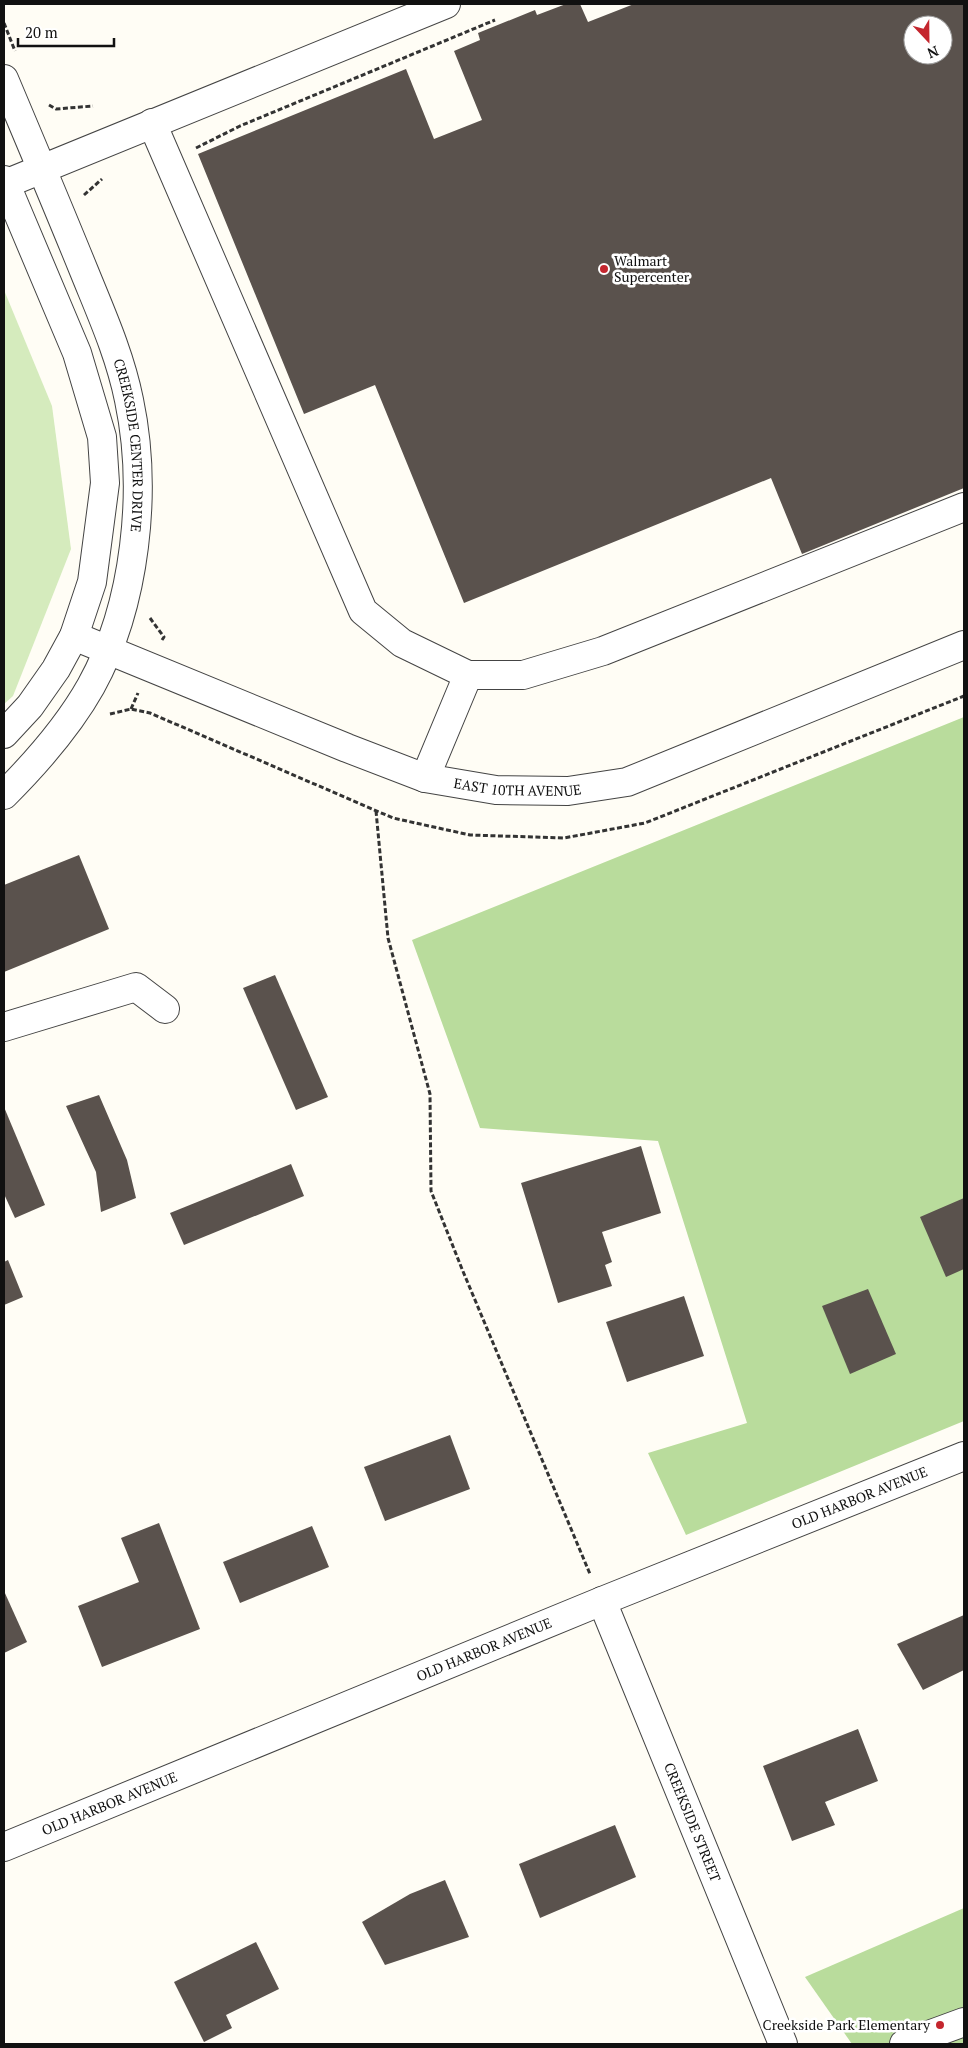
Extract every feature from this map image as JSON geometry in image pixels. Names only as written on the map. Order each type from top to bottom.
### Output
[{"type":"street","points":[[5,182],[446,4]]},
{"type":"street","name":"CREEKSIDE CENTER DRIVE","points":[[4,79],[107,329],[122,372],[136,440],[138,500],[136,534],[130,574],[108,651],[92,686],[66,725],[37,762],[4,795]]},
{"type":"street","points":[[152,123],[363,611],[402,643],[468,675],[523,675],[603,651],[964,507]]},
{"type":"street","name":"CREEKSIDE CENTER DRIVE","points":[[4,734],[30,706],[56,669],[74,636],[92,582],[104,483],[102,437],[77,354],[5,182]]},
{"type":"street","name":"EAST 10TH AVENUE","points":[[74,636],[425,778],[496,790],[568,791],[627,782],[964,645]]},
{"type":"street","points":[[425,778],[468,675]]},
{"type":"street","points":[[4,1027],[136,987],[165,1009]]},
{"type":"street","name":"OLD HARBOR AVENUE","points":[[4,1847],[602,1601],[964,1456]]},
{"type":"street","name":"CREEKSIDE STREET","points":[[602,1601],[783,2044]]},
{"type":"street","points":[[904,2044],[964,2022]]},
{"type":"path","points":[[169,160],[240,126],[495,20]]},
{"type":"path","points":[[376,810],[388,938],[430,1094],[431,1191],[462,1270],[602,1601]]},
{"type":"green space","points":[[4,290],[52,406],[71,549],[13,696],[4,704]]},
{"type":"green space","points":[[964,717],[964,1421],[686,1535],[648,1453],[747,1423],[658,1141],[480,1128],[412,940]]},
{"type":"green space","points":[[964,1908],[964,2044],[852,2044],[805,1977]]},
{"type":"building","name":"Walmart Supercenter","points":[[566,4],[580,4],[588,22],[634,4],[964,4],[964,488],[802,554],[771,478],[464,603],[375,385],[304,414],[198,154],[406,69],[434,139],[482,120],[454,51],[480,40],[478,33],[535,10],[537,15]]},
{"type":"building","points":[[79,855],[109,929],[4,972],[4,885]]},
{"type":"building","points":[[275,975],[328,1097],[296,1110],[243,988]]},
{"type":"building","points":[[99,1095],[127,1160],[136,1198],[101,1212],[96,1172],[66,1106]]},
{"type":"building","points":[[4,1107],[45,1205],[15,1218],[4,1194]]},
{"type":"building","points":[[641,1146],[661,1213],[602,1232],[612,1262],[605,1265],[612,1286],[558,1303],[521,1183]]},
{"type":"building","points":[[291,1164],[304,1196],[184,1245],[170,1213]]},
{"type":"building","points":[[964,1198],[964,1269],[946,1277],[920,1217]]},
{"type":"building","points":[[8,1260],[23,1297],[4,1305],[4,1262]]},
{"type":"building","points":[[868,1289],[896,1354],[850,1374],[822,1306]]},
{"type":"building","points":[[684,1296],[704,1356],[627,1382],[606,1322]]},
{"type":"building","points":[[450,1435],[470,1489],[385,1521],[364,1467]]},
{"type":"building","points":[[159,1523],[200,1629],[102,1667],[78,1606],[139,1582],[121,1538]]},
{"type":"building","points":[[312,1526],[329,1567],[240,1603],[223,1562]]},
{"type":"building","points":[[4,1591],[27,1642],[4,1653]]},
{"type":"building","points":[[964,1615],[964,1670],[923,1690],[897,1644]]},
{"type":"building","points":[[858,1729],[878,1781],[825,1802],[835,1825],[792,1841],[763,1766]]},
{"type":"building","points":[[615,1825],[636,1877],[540,1918],[519,1864]]},
{"type":"building","points":[[445,1880],[469,1937],[385,1965],[362,1922],[410,1894]]},
{"type":"building","points":[[256,1942],[279,1989],[226,2015],[232,2028],[204,2042],[174,1982]]},
{"type":"place","name":"Walmart Supercenter","points":[[604,269]]},
{"type":"place","name":"Creekside Park Elementary","points":[[940,2025]]}]
